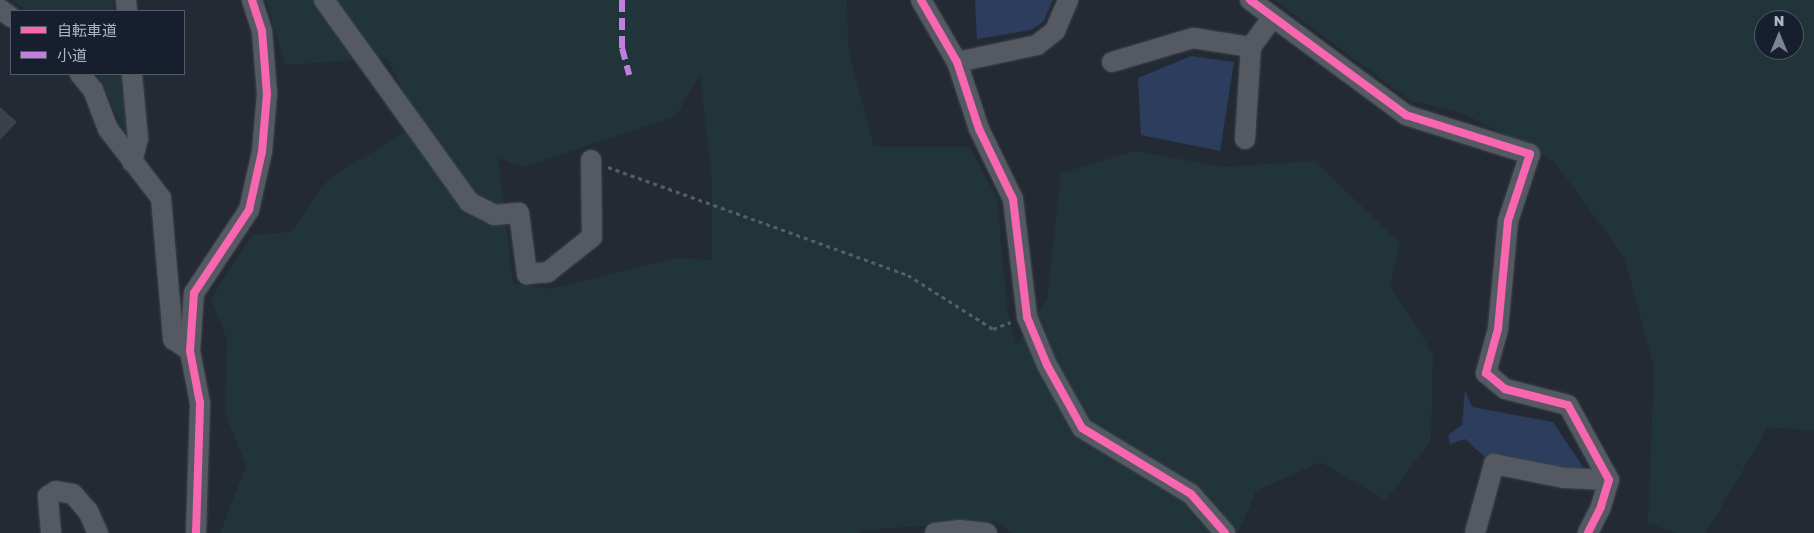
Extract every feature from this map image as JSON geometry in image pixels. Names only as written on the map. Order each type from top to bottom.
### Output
[{"type":"street","points":[[196,533],[200,403],[190,351],[194,293],[249,210],[262,152],[267,94],[262,31],[252,0]]},
{"type":"street","points":[[324,0],[469,202],[494,214],[519,213],[527,274],[548,272],[592,237],[591,160]]},
{"type":"street","points":[[921,0],[957,62],[979,129],[1013,199],[1027,317],[1047,365],[1082,428],[1191,494],[1225,533]]},
{"type":"street","points":[[957,62],[1037,45],[1055,31],[1068,0]]},
{"type":"street","points":[[1250,0],[1406,115],[1530,154],[1508,221],[1498,329],[1486,373],[1505,389],[1568,405],[1609,480],[1601,507],[1588,533]]},
{"type":"street","points":[[1245,139],[1250,47],[1273,17]]},
{"type":"street","points":[[1112,62],[1193,38],[1250,47]]},
{"type":"street","points":[[81,75],[93,90],[108,129],[161,198],[173,339],[190,351]]},
{"type":"street","points":[[132,75],[138,138],[132,162]]},
{"type":"street","points":[[1475,533],[1494,464],[1564,478],[1609,480]]},
{"type":"street","points":[[51,533],[48,496],[56,491],[73,494],[88,511],[98,533]]},
{"type":"street","points":[[935,533],[959,530],[987,533]]},
{"type":"path","points":[[591,160],[908,275],[993,329],[1027,317]]},
{"type":"shaded area","points":[[11,0],[113,0],[114,10],[26,10]]},
{"type":"shaded area","points":[[266,0],[847,0],[848,49],[874,147],[969,147],[997,197],[1007,308],[1016,346],[1047,299],[1061,173],[1135,151],[1224,167],[1315,161],[1400,243],[1390,285],[1433,354],[1431,440],[1386,500],[1320,462],[1256,491],[1238,533],[1012,533],[993,521],[861,530],[859,533],[220,533],[246,466],[225,413],[227,339],[211,299],[252,235],[291,232],[328,180],[419,122],[387,58],[285,65]],"holes":[[[700,74],[712,181],[712,260],[675,258],[551,289],[513,283],[498,158],[523,167],[676,116]]]},
{"type":"shaded area","points":[[1274,0],[1814,0],[1814,431],[1768,427],[1706,533],[1678,533],[1648,523],[1654,367],[1624,257],[1554,161],[1463,113],[1411,101]]},
{"type":"shaded area","points":[[121,75],[128,139],[98,76]]},
{"type":"water","points":[[975,0],[1053,0],[1043,22],[1031,30],[977,39]]},
{"type":"water","points":[[1191,56],[1234,62],[1220,151],[1141,135],[1138,78]]},
{"type":"water","points":[[1465,390],[1472,407],[1553,422],[1587,473],[1495,453],[1486,458],[1465,439],[1450,444],[1448,435],[1462,425]]},
{"type":"building","points":[[0,107],[17,122],[0,140]]},
{"type":"marked path","points":[[622,0],[622,48],[629,75]]},
{"type":"cycle path","points":[[196,533],[200,403],[190,351],[194,293],[249,210],[262,152],[267,94],[262,31],[252,0]]},
{"type":"cycle path","points":[[921,0],[957,62],[979,129],[1013,199],[1027,317],[1047,365],[1082,428],[1191,494],[1225,533]]},
{"type":"cycle path","points":[[1250,0],[1406,115],[1530,154],[1508,221],[1498,329],[1486,373],[1505,389],[1568,405],[1609,480],[1601,507],[1588,533]]}]
